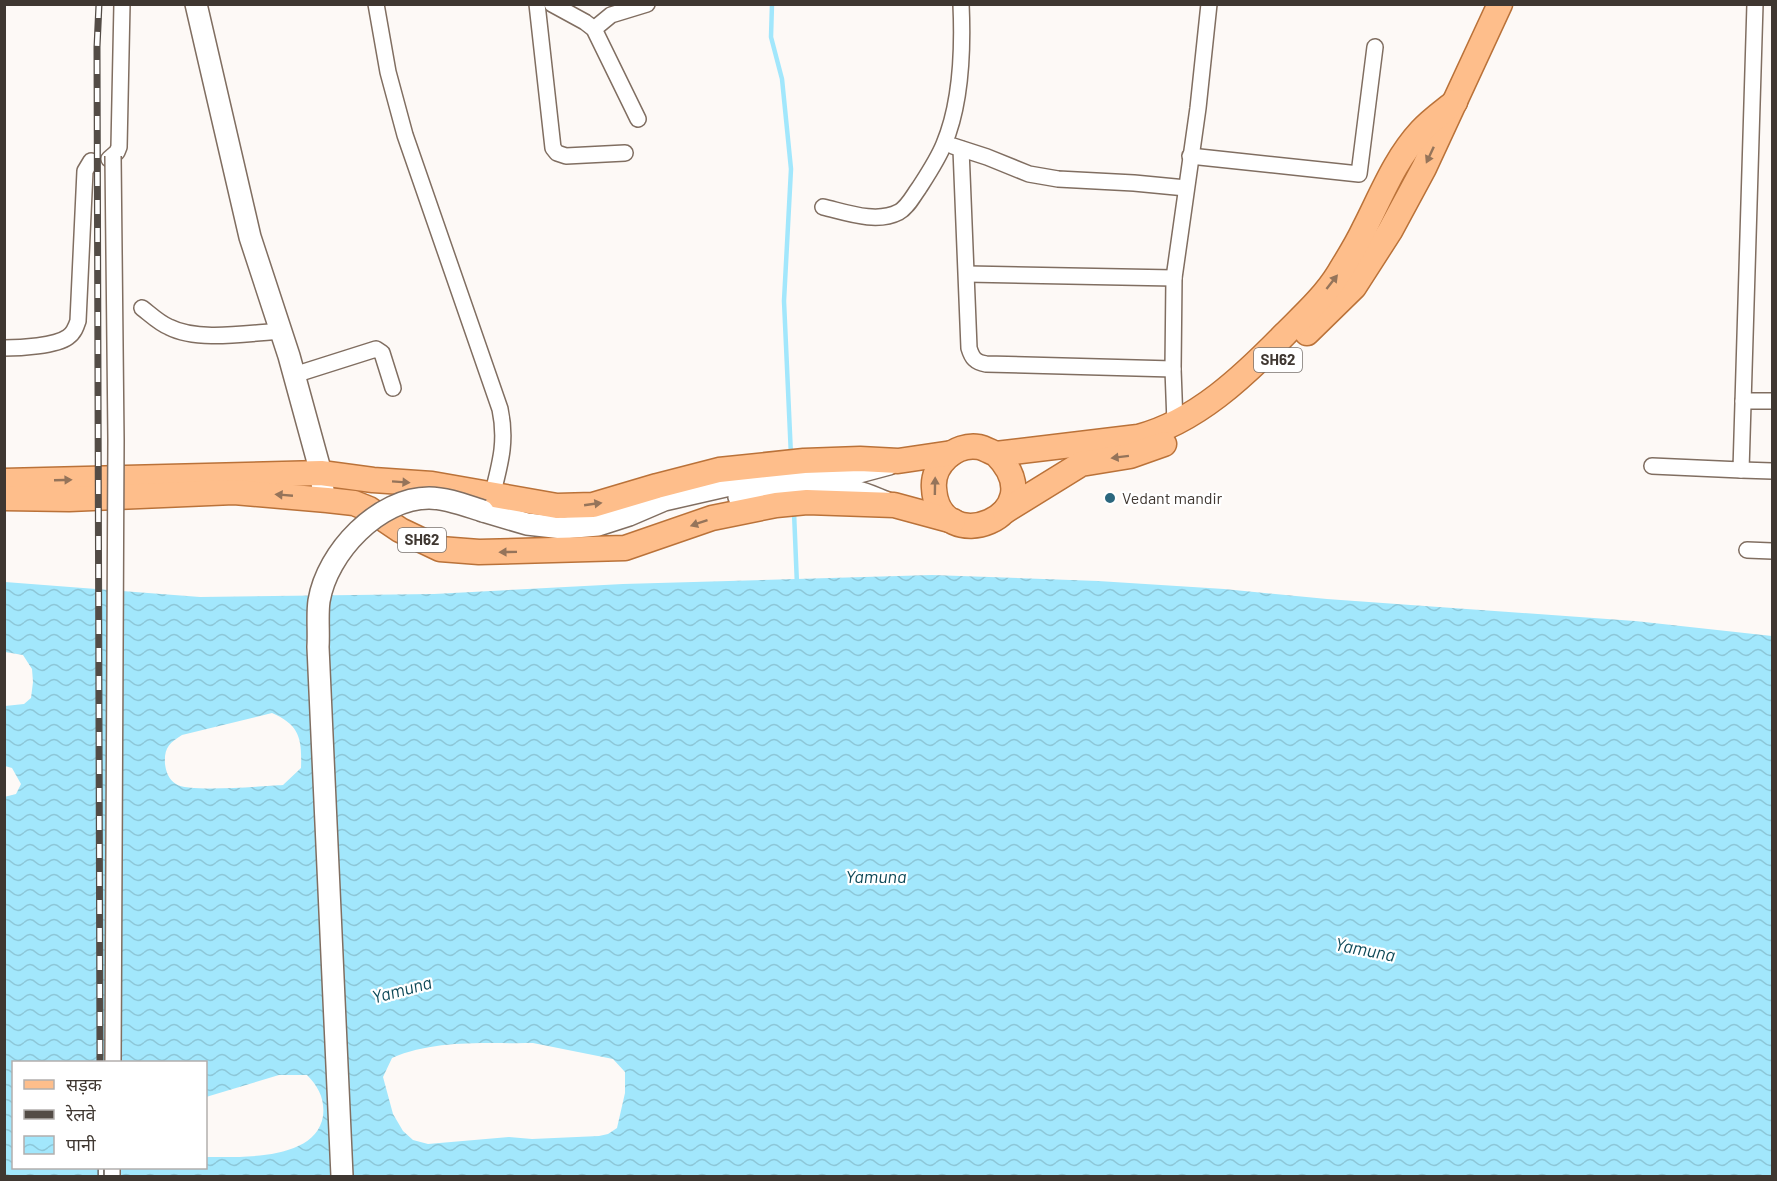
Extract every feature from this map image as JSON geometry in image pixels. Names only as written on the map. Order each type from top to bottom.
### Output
[{"type":"main road","points":[[196,4],[250,237],[294,375],[321,473],[324,499]]},
{"type":"main road","name":"SH62","points":[[1005,511],[1081,464],[1151,450],[1181,435],[1223,408],[1266,372],[1354,287],[1390,231],[1424,168],[1500,4]]},
{"type":"main road","name":"SH62","points":[[996,454],[1138,437],[1153,433],[1175,423],[1241,377],[1310,310],[1337,275],[1364,230],[1388,179],[1420,132],[1455,102]]},
{"type":"main road","points":[[979,447],[996,454],[1006,464],[1012,476],[1013,490],[1010,504],[995,520],[982,526],[968,526],[953,521],[942,512],[936,500],[934,486],[936,472],[942,462],[952,453],[965,448],[979,447]]},
{"type":"main road","name":"SH62","points":[[4,481],[321,473],[373,480],[432,484],[488,503],[592,506],[719,470],[775,483],[806,481],[860,459],[898,461],[952,453]]},
{"type":"main road","name":"SH62","points":[[4,498],[69,499],[234,492],[324,499],[354,503],[369,508],[399,530],[440,549],[479,552],[624,548],[712,519],[775,483],[806,481],[953,521]]},
{"type":"main road","points":[[342,1176],[318,647],[319,600],[334,561],[361,528],[393,506],[405,501],[431,498],[488,503],[528,524],[563,528],[597,525],[629,515],[775,483]]},
{"type":"street","points":[[113,1061],[116,441],[111,157],[117,152],[118,147],[122,4]]},
{"type":"street","points":[[376,4],[388,72],[405,135],[500,409],[504,430],[503,452],[488,503]]},
{"type":"street","points":[[537,4],[553,148],[557,153],[566,156],[625,153]]},
{"type":"street","points":[[552,4],[594,29],[638,119]]},
{"type":"street","points":[[594,29],[611,15],[647,4]]},
{"type":"street","points":[[823,207],[885,217],[899,212],[908,205],[944,144],[958,92],[961,4]]},
{"type":"street","points":[[1175,423],[1174,278],[1209,4]]},
{"type":"street","points":[[1741,470],[1755,4]]},
{"type":"street","points":[[1359,174],[1375,46]]},
{"type":"street","points":[[944,144],[1029,174],[1058,179],[1185,188]]},
{"type":"street","points":[[961,149],[969,348],[972,358],[979,363],[1173,369]]},
{"type":"street","points":[[1190,156],[1388,179]]},
{"type":"street","points":[[4,348],[27,348],[66,339],[74,331],[78,321],[85,171],[91,161]]},
{"type":"street","points":[[967,274],[1174,278]]},
{"type":"street","points":[[142,308],[169,327],[181,331],[224,335],[280,331]]},
{"type":"street","points":[[294,375],[376,349],[382,352],[393,388]]},
{"type":"street","points":[[1743,401],[1773,401]]},
{"type":"street","points":[[1652,466],[1773,471]]},
{"type":"street","points":[[1747,550],[1773,551]]},
{"type":"water","name":"Yamuna","points":[[932,575],[1098,581],[1224,589],[1327,599],[1635,621],[1772,636],[1772,1176],[5,1176],[4,797],[16,794],[21,784],[12,768],[5,766],[5,706],[24,704],[31,698],[33,682],[32,669],[23,655],[5,652],[5,582],[200,597],[434,594],[623,584]],"holes":[[[272,713],[294,728],[301,749],[301,768],[283,785],[227,788],[183,787],[176,784],[167,773],[165,754],[171,743],[182,735]],[[533,1043],[613,1059],[625,1072],[625,1093],[617,1128],[608,1134],[599,1136],[532,1139],[509,1137],[428,1144],[413,1140],[403,1131],[393,1114],[383,1077],[392,1058],[444,1045]]]},
{"type":"waterway","points":[[772,4],[771,37],[782,79],[791,169],[784,301],[791,456]]},
{"type":"waterway","points":[[794,512],[797,585]]},
{"type":"railway","points":[[99,4],[97,47],[100,1061]]},
{"type":"railway","points":[[101,1169],[101,1176]]},
{"type":"place","name":"Vedant mandir","points":[[1110,498]]}]
